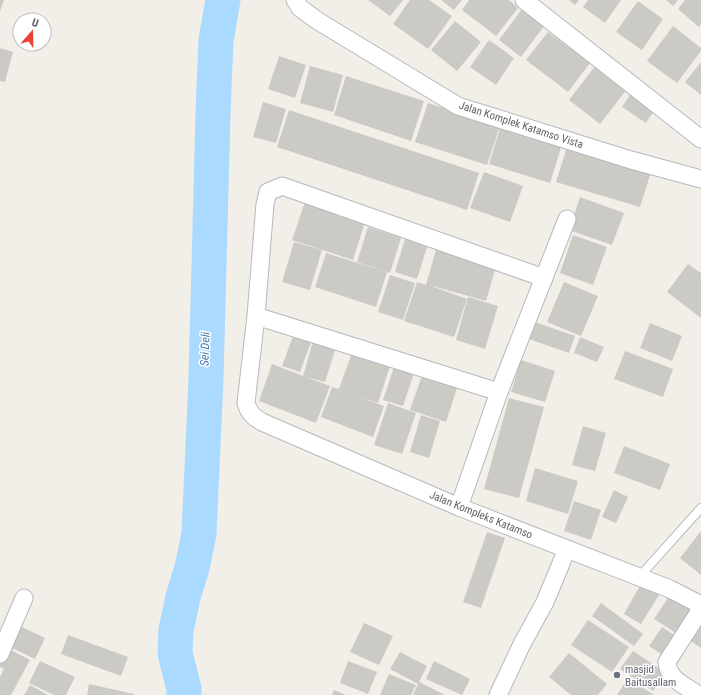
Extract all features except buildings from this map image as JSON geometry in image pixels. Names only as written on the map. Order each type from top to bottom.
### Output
[{"type":"street","name":"Jalan Komplek Katamso Vista","points":[[295,0],[300,8],[318,21],[458,106],[631,160],[701,179]]},
{"type":"street","points":[[524,0],[701,139]]},
{"type":"street","name":"Jalan Kompleks Katamso","points":[[544,278],[282,186],[268,192],[264,204],[256,316],[246,403],[248,410],[251,416],[262,422],[459,507],[640,576],[701,605]]},
{"type":"street","points":[[459,507],[499,392],[567,219]]},
{"type":"street","points":[[256,316],[499,392]]},
{"type":"street","points":[[498,695],[522,644],[545,602],[567,549]]},
{"type":"street","points":[[0,654],[24,598]]},
{"type":"street","points":[[697,694],[671,676],[667,670],[667,662],[701,609]]},
{"type":"lane","points":[[640,576],[701,508]]},
{"type":"waterway","name":"Sei Deli","points":[[184,695],[184,689],[175,653],[176,630],[199,534],[206,379],[216,40],[223,0]]},
{"type":"place","name":"masjid Baitusallam","points":[[617,675]]}]
